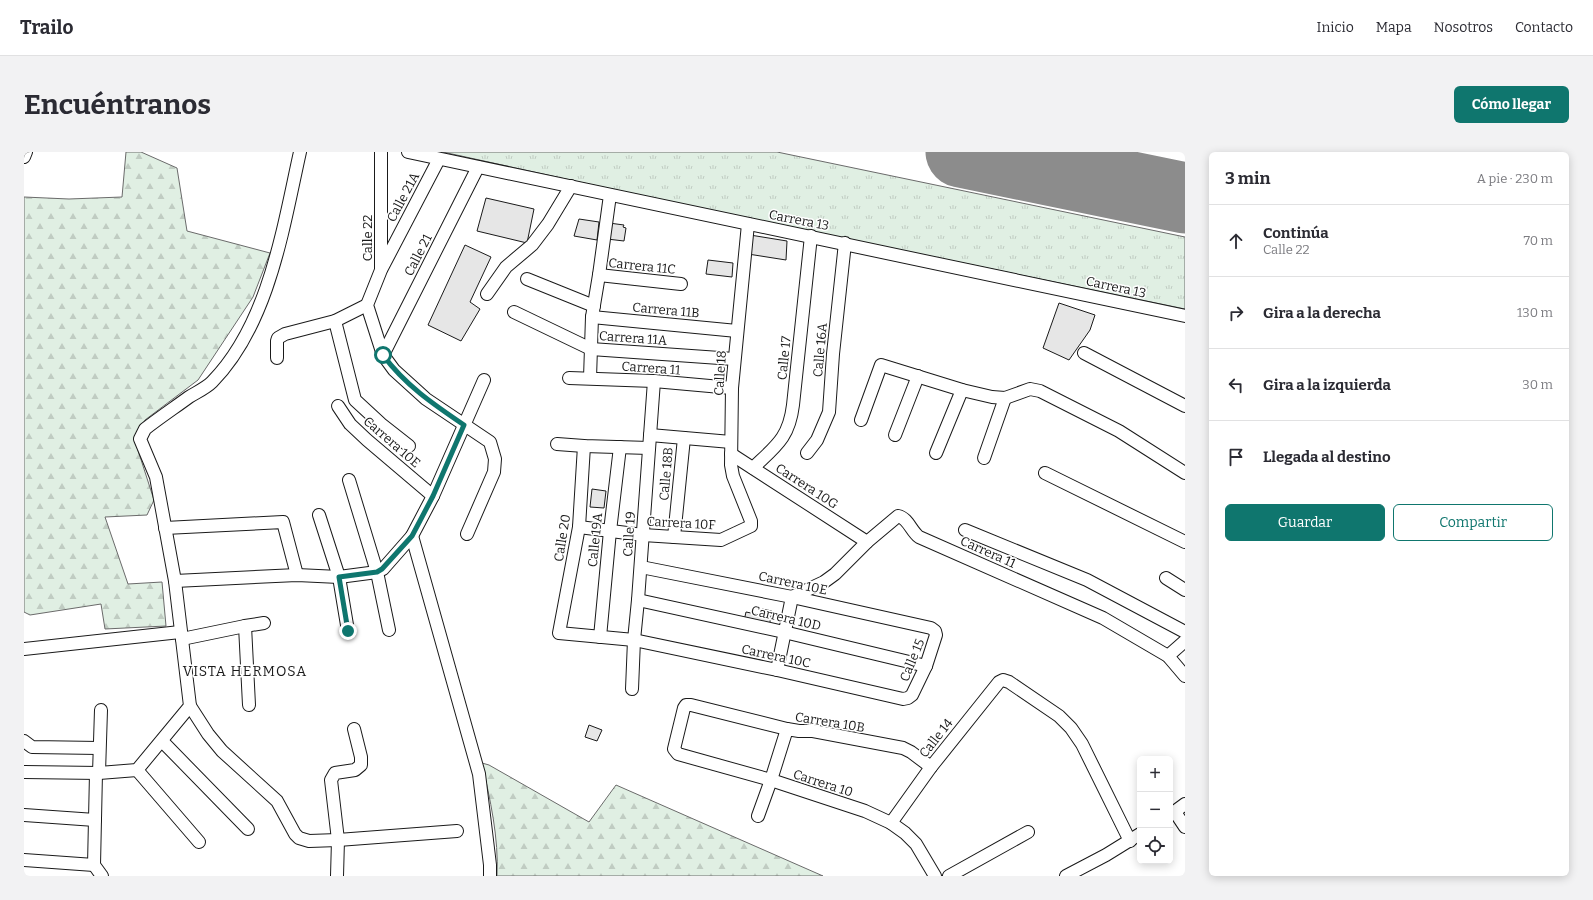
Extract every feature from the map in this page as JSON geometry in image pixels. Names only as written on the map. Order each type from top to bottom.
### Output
[{"type":"street","points":[[24,157],[26,152]]},
{"type":"street","points":[[300,152],[274,262],[263,297],[244,338],[227,365],[211,383],[145,429],[140,439],[156,476],[175,581],[190,706],[208,734],[222,751],[277,801],[295,834],[299,838],[309,841],[338,840],[457,830]]},
{"type":"street","name":"Calle 22","points":[[367,305],[381,270],[381,152]]},
{"type":"street","name":"Carrera 13","points":[[408,152],[845,243],[1185,316]]},
{"type":"street","name":"Calle 21A","points":[[381,270],[439,159]]},
{"type":"street","name":"Calle 21","points":[[383,355],[478,167]]},
{"type":"street","points":[[487,294],[506,267],[532,245],[548,224],[570,186]]},
{"type":"street","points":[[590,378],[593,312],[610,195]]},
{"type":"street","name":"Calle 18","points":[[748,224],[732,388],[731,471],[751,521]]},
{"type":"street","name":"Calle 17","points":[[753,468],[784,438],[790,426],[811,236]]},
{"type":"street","name":"Calle 16A","points":[[807,453],[817,440],[829,412],[845,243]]},
{"type":"street","name":"Carrera 11C","points":[[599,276],[681,284]]},
{"type":"street","name":"Carrera 11B","points":[[527,279],[593,312],[737,331]]},
{"type":"street","points":[[277,358],[277,341],[281,336],[335,321],[367,305],[383,355],[394,370],[420,394],[490,442],[495,459],[494,472],[468,534]]},
{"type":"street","name":"Carrera 11A","points":[[514,312],[591,349],[734,359]]},
{"type":"street","points":[[335,321],[355,400],[381,424],[409,446]]},
{"type":"street","points":[[1084,353],[1185,406]]},
{"type":"street","points":[[861,420],[881,365],[962,390],[1005,398],[1030,389],[1040,391],[1119,431],[1185,473]]},
{"type":"street","points":[[895,435],[918,376]]},
{"type":"street","name":"Carrera 11","points":[[569,378],[654,381],[732,388]]},
{"type":"street","points":[[175,581],[297,575],[339,577],[377,572],[382,569],[396,556],[412,536],[433,496],[484,380]]},
{"type":"street","name":"Calle 19","points":[[632,689],[634,640],[654,381]]},
{"type":"street","points":[[936,453],[962,390]]},
{"type":"street","points":[[984,458],[1005,398]]},
{"type":"street","name":"Carrera 10E","points":[[338,406],[340,412],[350,424],[433,496]]},
{"type":"street","points":[[650,435],[731,442]]},
{"type":"street","name":"Calle 18B","points":[[674,537],[684,438]]},
{"type":"street","points":[[557,444],[649,448]]},
{"type":"street","name":"Calle 20","points":[[559,633],[579,527],[584,446]]},
{"type":"street","name":"Calle 19A","points":[[600,637],[620,447]]},
{"type":"street","name":"Carrera 10G","points":[[731,454],[867,542]]},
{"type":"street","points":[[1045,472],[1185,542]]},
{"type":"street","points":[[349,480],[377,572],[389,630]]},
{"type":"street","points":[[319,516],[339,577],[348,631]]},
{"type":"street","name":"Carrera 11","points":[[792,597],[824,582],[835,574],[867,542],[894,518],[900,516],[904,518],[915,534],[919,537],[1103,618],[1168,656],[1185,676]]},
{"type":"street","name":"Carrera 10F","points":[[579,527],[643,535],[721,540],[750,527],[751,521]]},
{"type":"street","points":[[165,528],[283,522],[297,575]]},
{"type":"street","points":[[965,530],[1087,580],[1185,632]]},
{"type":"street","points":[[412,536],[479,774],[490,876]]},
{"type":"street","name":"Carrera 10E","points":[[640,567],[792,597],[931,628],[935,631],[936,635]]},
{"type":"street","points":[[1166,578],[1185,590]]},
{"type":"street","points":[[777,670],[792,597]]},
{"type":"street","name":"Carrera 10D","points":[[638,600],[784,632],[926,666]]},
{"type":"street","points":[[24,649],[181,636],[264,623]]},
{"type":"street","points":[[245,626],[249,705]]},
{"type":"street","name":"Carrera 10C","points":[[559,633],[634,640],[777,670],[903,699],[912,695]]},
{"type":"street","name":"Calle 15","points":[[912,695],[926,666],[936,635]]},
{"type":"street","points":[[1168,656],[1185,641]]},
{"type":"street","name":"Calle 14","points":[[891,823],[930,767],[999,682],[1003,680],[1009,682],[1059,716],[1074,733],[1082,744],[1135,838]]},
{"type":"street","name":"Carrera 10","points":[[787,729],[690,704],[686,705],[684,708],[674,749],[678,754],[771,780],[865,811],[891,823],[905,833],[916,844],[936,876]]},
{"type":"street","points":[[24,772],[98,773],[137,770],[190,706]]},
{"type":"street","points":[[101,710],[94,864],[102,876]]},
{"type":"street","points":[[337,876],[338,840],[331,780],[335,773],[355,770],[361,765],[361,757],[354,729]]},
{"type":"street","name":"Carrera 10B","points":[[758,816],[787,729],[813,731],[903,748],[911,752],[930,767]]},
{"type":"street","points":[[24,741],[32,747],[99,748]]},
{"type":"street","points":[[162,741],[248,829]]},
{"type":"street","points":[[137,770],[199,842]]},
{"type":"street","points":[[1173,812],[1185,804]]},
{"type":"street","points":[[24,814],[95,820]]},
{"type":"street","points":[[1173,814],[1185,827]]},
{"type":"street","points":[[949,876],[1028,832]]},
{"type":"street","points":[[1066,876],[1135,838]]},
{"type":"street","points":[[24,860],[94,864]]},
{"type":"green space","points":[[126,152],[141,152],[177,168],[187,231],[270,253],[253,297],[198,380],[145,420],[135,441],[154,500],[147,515],[105,517],[128,584],[162,582],[166,626],[105,629],[101,604],[30,615],[24,612],[24,197],[69,199],[122,197]]},
{"type":"green space","points":[[443,152],[777,152],[1185,237],[1185,309],[711,211]]},
{"type":"green space","points":[[482,763],[489,765],[589,822],[616,785],[823,876],[497,876],[497,847],[491,805]]},
{"type":"building","points":[[486,198],[534,209],[527,243],[477,231]]},
{"type":"building","points":[[579,219],[599,222],[597,240],[574,236]]},
{"type":"building","points":[[609,223],[624,225],[623,227],[626,228],[624,241],[607,239]]},
{"type":"building","points":[[750,235],[787,241],[786,260],[748,254]]},
{"type":"building","points":[[465,245],[491,257],[470,302],[480,309],[461,341],[428,325]]},
{"type":"building","points":[[708,260],[733,263],[732,277],[706,274]]},
{"type":"building","points":[[1059,303],[1095,315],[1090,330],[1069,360],[1043,348]]},
{"type":"building","points":[[592,489],[606,491],[604,508],[590,507]]},
{"type":"building","points":[[762,609],[772,611],[769,627],[744,621],[746,612],[761,615]]},
{"type":"building","points":[[589,725],[602,730],[597,741],[585,737]]},
{"type":"runway","points":[[961,152],[1185,198]]},
{"type":"district","name":"VISTA HERMOSA","points":[[245,671]]},
{"type":"route","points":[[348,631],[339,577],[377,572],[396,556],[412,536],[433,496],[464,425],[426,399],[408,384],[394,370],[383,355]]}]
